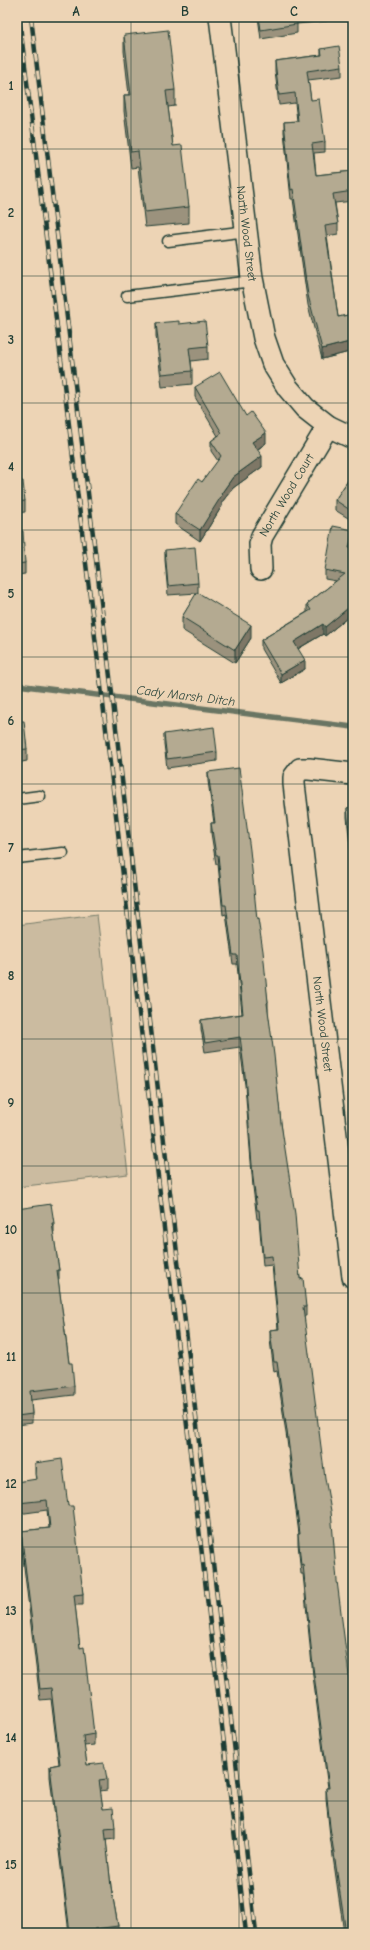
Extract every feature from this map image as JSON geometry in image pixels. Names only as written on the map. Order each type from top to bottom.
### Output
[{"type":"street","name":"North Wood Street","points":[[220,17],[253,281],[264,338],[273,364],[288,388],[305,408],[328,426],[353,438]]},
{"type":"street","name":"North Wood Court","points":[[261,569],[260,544],[262,536],[328,426]]},
{"type":"street","name":"North Wood Street","points":[[353,774],[309,768],[300,769],[297,772],[294,784],[353,1277]]},
{"type":"lane","points":[[168,241],[247,231]]},
{"type":"lane","points":[[127,296],[253,281]]},
{"type":"lane","points":[[17,799],[40,796]]},
{"type":"lane","points":[[17,858],[63,853]]},
{"type":"shaded area","points":[[97,915],[128,1174],[17,1187],[17,925]]},
{"type":"building","points":[[259,17],[296,17],[297,24],[261,30]]},
{"type":"building","points":[[168,30],[175,90],[166,91],[173,146],[182,145],[189,207],[145,212],[138,151],[131,152],[124,95],[131,95],[124,35]]},
{"type":"building","points":[[339,46],[342,66],[307,71],[311,100],[319,99],[325,142],[312,144],[316,175],[353,171],[353,191],[333,194],[338,224],[325,226],[338,317],[353,314],[353,341],[322,349],[308,295],[293,189],[291,190],[284,122],[298,121],[295,93],[279,95],[275,61],[322,55],[321,49]]},
{"type":"building","points":[[179,321],[179,324],[205,321],[208,346],[189,348],[192,371],[162,374],[156,323]]},
{"type":"building","points":[[220,372],[246,416],[251,412],[266,433],[252,442],[262,456],[233,477],[221,494],[222,495],[200,530],[175,514],[198,479],[202,482],[221,456],[211,441],[222,433],[195,387]]},
{"type":"building","points":[[353,473],[353,512],[335,500]]},
{"type":"building","points":[[23,481],[25,501],[17,502],[17,482]]},
{"type":"building","points":[[333,526],[353,530],[349,548],[353,549],[353,576],[350,593],[353,597],[353,604],[325,627],[323,624],[294,642],[305,660],[281,674],[261,640],[311,610],[307,604],[345,574],[325,570]]},
{"type":"building","points":[[23,531],[25,563],[17,564],[17,532]]},
{"type":"building","points":[[195,547],[198,583],[168,586],[165,550]]},
{"type":"building","points":[[197,592],[251,625],[235,650],[182,617]]},
{"type":"building","points":[[17,721],[24,721],[27,749],[17,750]]},
{"type":"building","points":[[214,727],[217,752],[167,759],[164,734]]},
{"type":"building","points":[[239,768],[250,850],[257,920],[258,919],[263,951],[267,1003],[281,1123],[295,1214],[300,1279],[303,1278],[306,1307],[303,1307],[325,1478],[331,1511],[337,1581],[353,1707],[353,1933],[346,1933],[330,1827],[326,1788],[329,1788],[313,1667],[303,1564],[301,1565],[298,1534],[300,1534],[277,1362],[274,1362],[270,1330],[279,1329],[272,1256],[263,1257],[259,1210],[257,1210],[253,1178],[245,1075],[240,1037],[205,1043],[201,1020],[243,1014],[237,955],[233,955],[226,905],[223,905],[218,855],[216,855],[211,823],[215,823],[208,772]]},
{"type":"building","points":[[353,807],[353,867],[347,808]]},
{"type":"building","points":[[51,1204],[54,1223],[52,1223],[59,1270],[57,1270],[69,1363],[72,1363],[74,1386],[30,1391],[32,1414],[17,1416],[17,1209]]},
{"type":"building","points":[[62,1459],[68,1506],[73,1506],[83,1594],[74,1595],[80,1648],[84,1647],[94,1734],[83,1736],[87,1765],[104,1763],[107,1779],[99,1780],[103,1809],[113,1808],[115,1828],[105,1829],[111,1887],[118,1926],[95,1929],[96,1933],[70,1933],[50,1766],[60,1764],[51,1688],[40,1689],[21,1531],[50,1528],[47,1500],[18,1503],[17,1498],[17,1482],[37,1479],[35,1463]]},
{"type":"waterway","name":"Cady Marsh Ditch","points":[[17,685],[353,727]]},
{"type":"railway","points":[[19,17],[101,686],[246,1933]]},
{"type":"railway","points":[[31,17],[111,685],[256,1933]]}]
